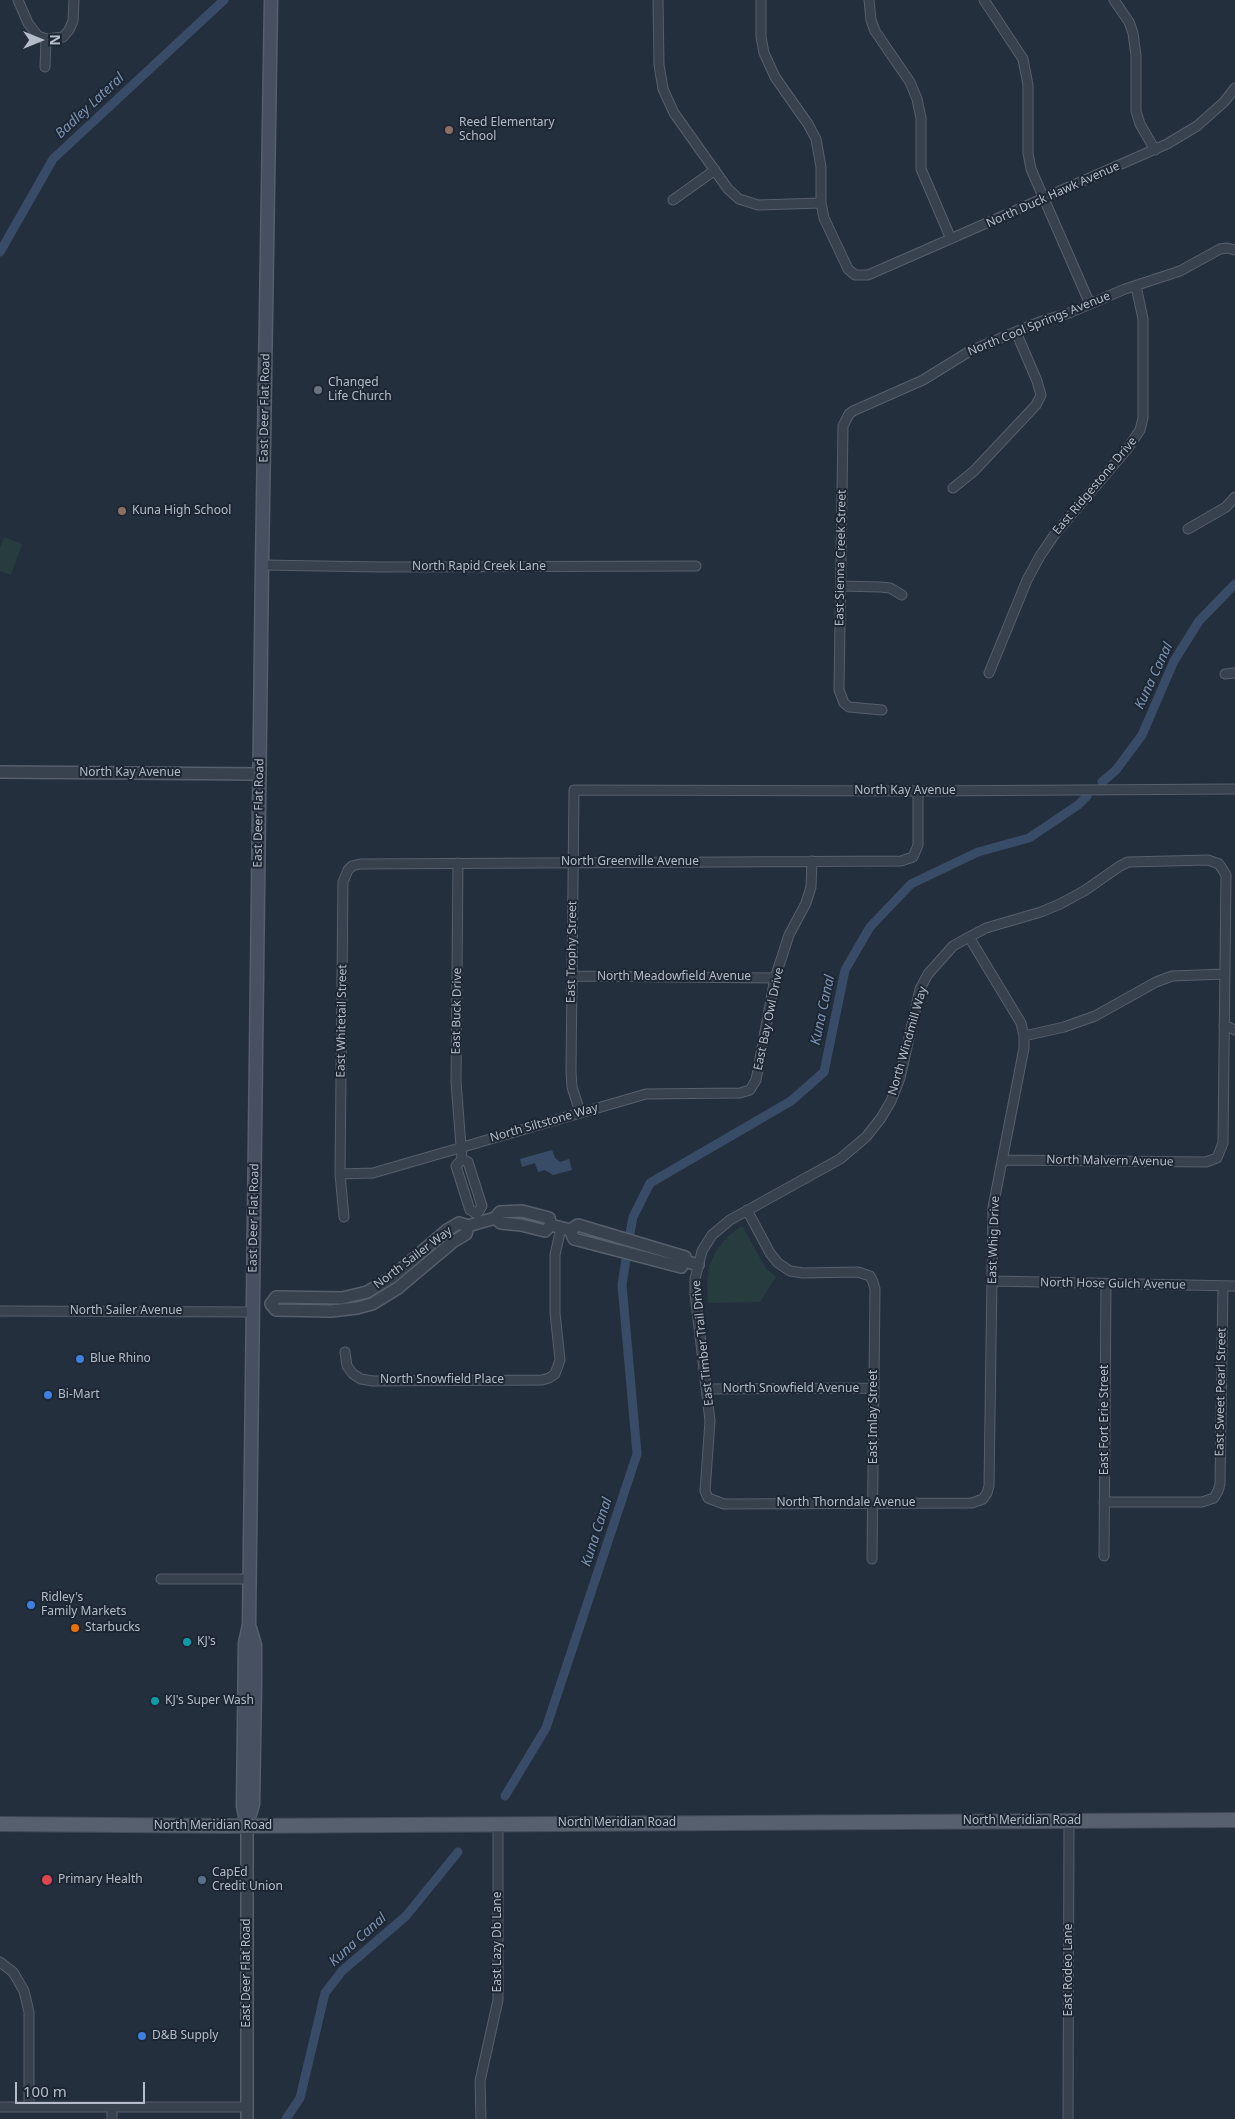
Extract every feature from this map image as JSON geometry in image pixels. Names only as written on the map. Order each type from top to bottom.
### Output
[{"type":"main road","name":"East Deer Flat Road","points":[[247,1826],[243,1806],[245,1644],[250,1625],[262,565],[271,0]]},
{"type":"main road","name":"North Meridian Road","points":[[0,1824],[247,1826],[1235,1820]]},
{"type":"street","points":[[18,0],[28,23],[38,36],[46,39],[63,38],[69,30],[73,21],[74,0]]},
{"type":"street","points":[[658,0],[658,64],[663,89],[674,113],[728,189],[738,199],[758,205],[821,203],[821,167],[816,139],[770,68],[764,53],[761,37],[761,0]]},
{"type":"street","points":[[869,0],[871,20],[875,30],[910,82],[917,99],[921,118],[921,169],[951,239]]},
{"type":"street","points":[[984,0],[1017,47],[1027,72],[1028,153],[1031,169],[1090,304]]},
{"type":"street","points":[[1114,0],[1129,22],[1133,33],[1136,56],[1136,112],[1140,124],[1155,150]]},
{"type":"street","points":[[45,67],[46,39]]},
{"type":"street","name":"North Duck Hawk Avenue","points":[[821,203],[824,218],[848,269],[856,275],[868,275],[1177,139],[1197,126],[1224,102],[1235,88]]},
{"type":"street","points":[[673,200],[715,170]]},
{"type":"street","name":"North Cool Springs Avenue","points":[[849,414],[853,410],[923,380],[970,351],[1136,286],[1180,271],[1220,249],[1235,250]]},
{"type":"street","name":"East Ridgestone Drive","points":[[988,673],[1027,580],[1040,556],[1054,534],[1128,448],[1140,430],[1143,418],[1143,319],[1136,286]]},
{"type":"street","points":[[952,488],[980,464],[1036,405],[1041,395],[1016,332]]},
{"type":"street","name":"East Sienna Creek Street","points":[[849,414],[843,426],[839,690],[844,703],[849,708],[882,710]]},
{"type":"street","points":[[1188,529],[1226,507],[1235,497]]},
{"type":"street","name":"North Rapid Creek Lane","points":[[262,565],[381,567],[696,566]]},
{"type":"street","points":[[841,586],[890,588],[902,595]]},
{"type":"street","points":[[1225,674],[1235,673]]},
{"type":"street","name":"North Kay Avenue","points":[[0,772],[260,774]]},
{"type":"street","name":"North Kay Avenue","points":[[574,790],[918,791],[1235,789]]},
{"type":"street","name":"East Trophy Street","points":[[574,790],[572,1079],[580,1112]]},
{"type":"street","name":"North Greenville Avenue","points":[[348,870],[360,864],[901,861],[913,857],[918,845],[918,791]]},
{"type":"street","name":"North Windmill Way","points":[[747,1210],[840,1159],[866,1137],[891,1101],[900,1078],[920,989],[928,974],[939,960],[953,946],[969,936],[986,928],[1041,912],[1060,904],[1084,891],[1128,862],[1208,860],[1219,864],[1226,875],[1225,974]]},
{"type":"street","name":"East Bay Owl Drive","points":[[750,1090],[756,1080],[775,978],[789,934],[806,903],[811,887],[812,861]]},
{"type":"street","name":"East Buck Drive","points":[[458,863],[456,1082],[462,1159]]},
{"type":"street","name":"East Whitetail Street","points":[[344,1217],[340,1174],[343,882],[348,870]]},
{"type":"street","name":"East Whig Drive","points":[[969,936],[1021,1023],[1024,1036],[1024,1048],[993,1207],[988,1486],[983,1499]]},
{"type":"street","points":[[1024,1036],[1095,1016],[1156,982],[1172,976],[1225,974],[1224,1024]]},
{"type":"street","name":"North Meadowfield Avenue","points":[[572,976],[775,978]]},
{"type":"street","points":[[1224,1024],[1235,1020]]},
{"type":"street","points":[[1224,1024],[1235,1030]]},
{"type":"street","name":"North Malvern Avenue","points":[[1003,1160],[1206,1162],[1216,1158],[1223,1143],[1224,1024]]},
{"type":"street","name":"North Siltstone Way","points":[[340,1174],[373,1173],[646,1094],[740,1093],[750,1090]]},
{"type":"street","name":"East Buck Drive","points":[[462,1159],[468,1162],[482,1206],[478,1218],[470,1210],[456,1166],[462,1159]]},
{"type":"street","name":"East Timber Trail Drive","points":[[708,1498],[705,1491],[710,1446],[708,1389],[695,1293],[698,1265],[702,1251],[712,1235],[730,1220],[747,1210]]},
{"type":"street","name":"East Imlay Street","points":[[747,1210],[770,1253],[778,1263],[790,1270],[803,1273],[858,1272],[870,1276],[875,1289],[872,1559]]},
{"type":"street","name":"North Sailer Way","points":[[253,1308],[271,1304],[276,1310],[331,1311],[372,1304],[398,1288],[454,1241],[466,1234],[468,1226],[478,1218],[495,1218],[501,1223],[521,1225],[545,1231],[561,1228]]},
{"type":"street","points":[[561,1228],[574,1239],[681,1266],[685,1261],[698,1265]]},
{"type":"street","name":"North Snowfield Place","points":[[345,1352],[347,1366],[353,1374],[361,1379],[372,1381],[542,1380],[555,1374],[560,1360],[555,1313],[555,1255],[561,1228]]},
{"type":"street","name":"North Hose Gulch Avenue","points":[[992,1281],[1235,1286]]},
{"type":"street","name":"East Fort Erie Street","points":[[1104,1556],[1106,1284]]},
{"type":"street","name":"East Sweet Pearl Street","points":[[1104,1502],[1202,1502],[1214,1498],[1220,1484],[1223,1286]]},
{"type":"street","name":"North Sailer Avenue","points":[[0,1311],[253,1308]]},
{"type":"street","name":"North Snowfield Avenue","points":[[708,1389],[874,1388]]},
{"type":"street","name":"North Thorndale Avenue","points":[[708,1498],[724,1504],[972,1503],[983,1499]]},
{"type":"street","points":[[161,1579],[250,1579]]},
{"type":"street","name":"East Rodeo Lane","points":[[1068,2119],[1069,1821]]},
{"type":"street","name":"East Lazy Db Lane","points":[[481,2119],[480,2081],[498,2000],[498,1824]]},
{"type":"street","name":"East Deer Flat Road","points":[[247,1826],[247,2113]]},
{"type":"street","points":[[0,1962],[13,1972],[24,1991],[29,2012],[29,2107]]},
{"type":"street","points":[[0,2107],[112,2107],[247,2113]]},
{"type":"street","points":[[112,2107],[112,2119]]},
{"type":"green space","points":[[4,537],[22,544],[11,575],[0,571],[0,548]]},
{"type":"green space","points":[[740,1227],[743,1227],[765,1267],[776,1277],[760,1302],[708,1303],[707,1284],[709,1266],[716,1251],[727,1237]]},
{"type":"water","points":[[552,1150],[555,1158],[560,1162],[569,1159],[572,1170],[553,1175],[545,1170],[538,1172],[535,1163],[522,1167],[520,1159]]},
{"type":"waterway","name":"Badley Lateral","points":[[0,252],[53,159],[224,0]]},
{"type":"waterway","name":"Kuna Canal","points":[[1102,782],[1116,770],[1142,735],[1174,661],[1199,621],[1235,584]]},
{"type":"waterway","name":"Kuna Canal","points":[[630,1233],[633,1217],[650,1183],[791,1101],[824,1072],[845,970],[870,927],[911,884],[978,852],[1029,838],[1078,805],[1087,796]]},
{"type":"waterway","name":"Kuna Canal","points":[[505,1796],[546,1728],[637,1454],[622,1285],[626,1259]]},
{"type":"waterway","name":"Kuna Canal","points":[[286,2119],[300,2098],[325,1993],[342,1971],[406,1916],[458,1852]]},
{"type":"place","name":"Reed Elementary School","points":[[449,130]]},
{"type":"place","name":"Changed Life Church","points":[[318,390]]},
{"type":"place","name":"Kuna High School","points":[[122,511]]},
{"type":"place","name":"Blue Rhino","points":[[80,1359]]},
{"type":"place","name":"Bi-Mart","points":[[48,1395]]},
{"type":"place","name":"Ridley's Family Markets","points":[[31,1605]]},
{"type":"place","name":"Starbucks","points":[[75,1628]]},
{"type":"place","name":"KJ's","points":[[187,1642]]},
{"type":"place","name":"KJ's Super Wash","points":[[155,1701]]},
{"type":"place","name":"Primary Health","points":[[47,1880]]},
{"type":"place","name":"CapEd Credit Union","points":[[202,1880]]},
{"type":"place","name":"D&B Supply","points":[[142,2036]]}]
